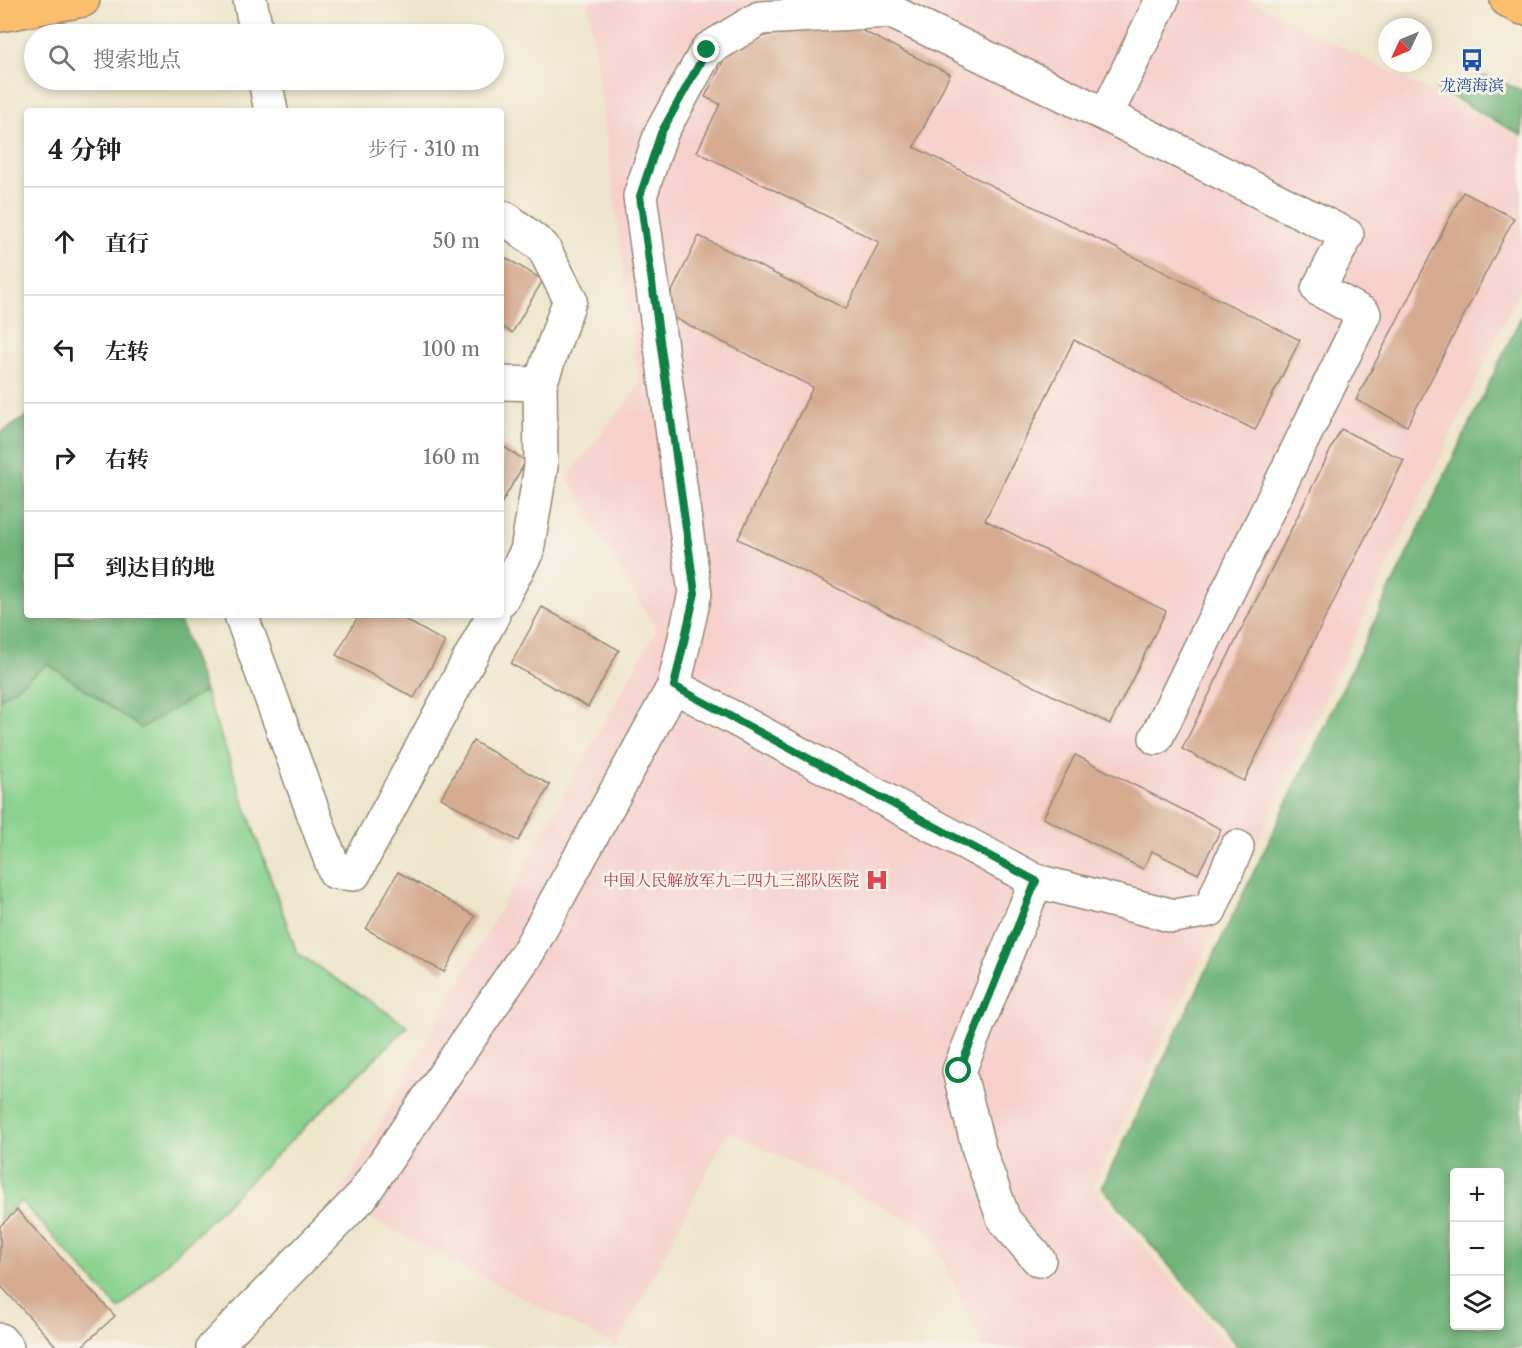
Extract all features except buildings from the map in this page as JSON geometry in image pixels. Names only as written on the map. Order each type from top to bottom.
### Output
[{"type":"highway","points":[[0,15],[83,0]]},
{"type":"highway","points":[[1507,0],[1522,8]]},
{"type":"street","points":[[250,0],[255,24]]},
{"type":"street","points":[[1106,115],[1162,0]]},
{"type":"street","points":[[213,1348],[361,1197],[528,952],[674,686],[695,593],[640,196],[661,133],[707,50],[760,18],[890,11],[1347,235],[1318,289],[1364,314],[1156,738]]},
{"type":"street","points":[[267,90],[270,108]]},
{"type":"street","points":[[504,218],[543,247],[570,299],[540,384],[541,466],[527,551],[504,594]]},
{"type":"street","points":[[504,383],[540,384]]},
{"type":"street","points":[[242,618],[335,872],[354,874],[491,618]]},
{"type":"street","points":[[674,686],[1036,881],[1174,916],[1209,910],[1238,848]]},
{"type":"street","points":[[1036,881],[959,1071],[979,1150],[1004,1220],[1039,1260]]},
{"type":"street","points":[[0,1340],[8,1348]]},
{"type":"shaded area","name":"中国人民解放军九二四九三部队医院","points":[[588,0],[1249,0],[1378,65],[1378,72],[1391,72],[1522,138],[1522,285],[1093,1187],[1231,1348],[983,1348],[929,1230],[728,1131],[617,1347],[337,1201],[656,630],[567,477],[639,386]]},
{"type":"green space","points":[[1485,76],[1522,90],[1522,136],[1436,88]]},
{"type":"green space","points":[[1522,315],[1522,1348],[1239,1348],[1102,1187]]},
{"type":"green space","points":[[24,418],[24,618],[179,618],[205,691],[141,728],[48,664],[0,699],[0,434]]},
{"type":"green space","points":[[48,664],[141,728],[205,691],[297,953],[408,1026],[119,1309],[21,1201],[0,1219],[0,699]]},
{"type":"place","name":"龙湾海滨","points":[[1472,60]]},
{"type":"place","name":"中国人民解放军九二四九三部队医院","points":[[877,880]]},
{"type":"route","points":[[707,50],[661,133],[640,196],[695,593],[674,686],[1036,881],[959,1071]]}]
